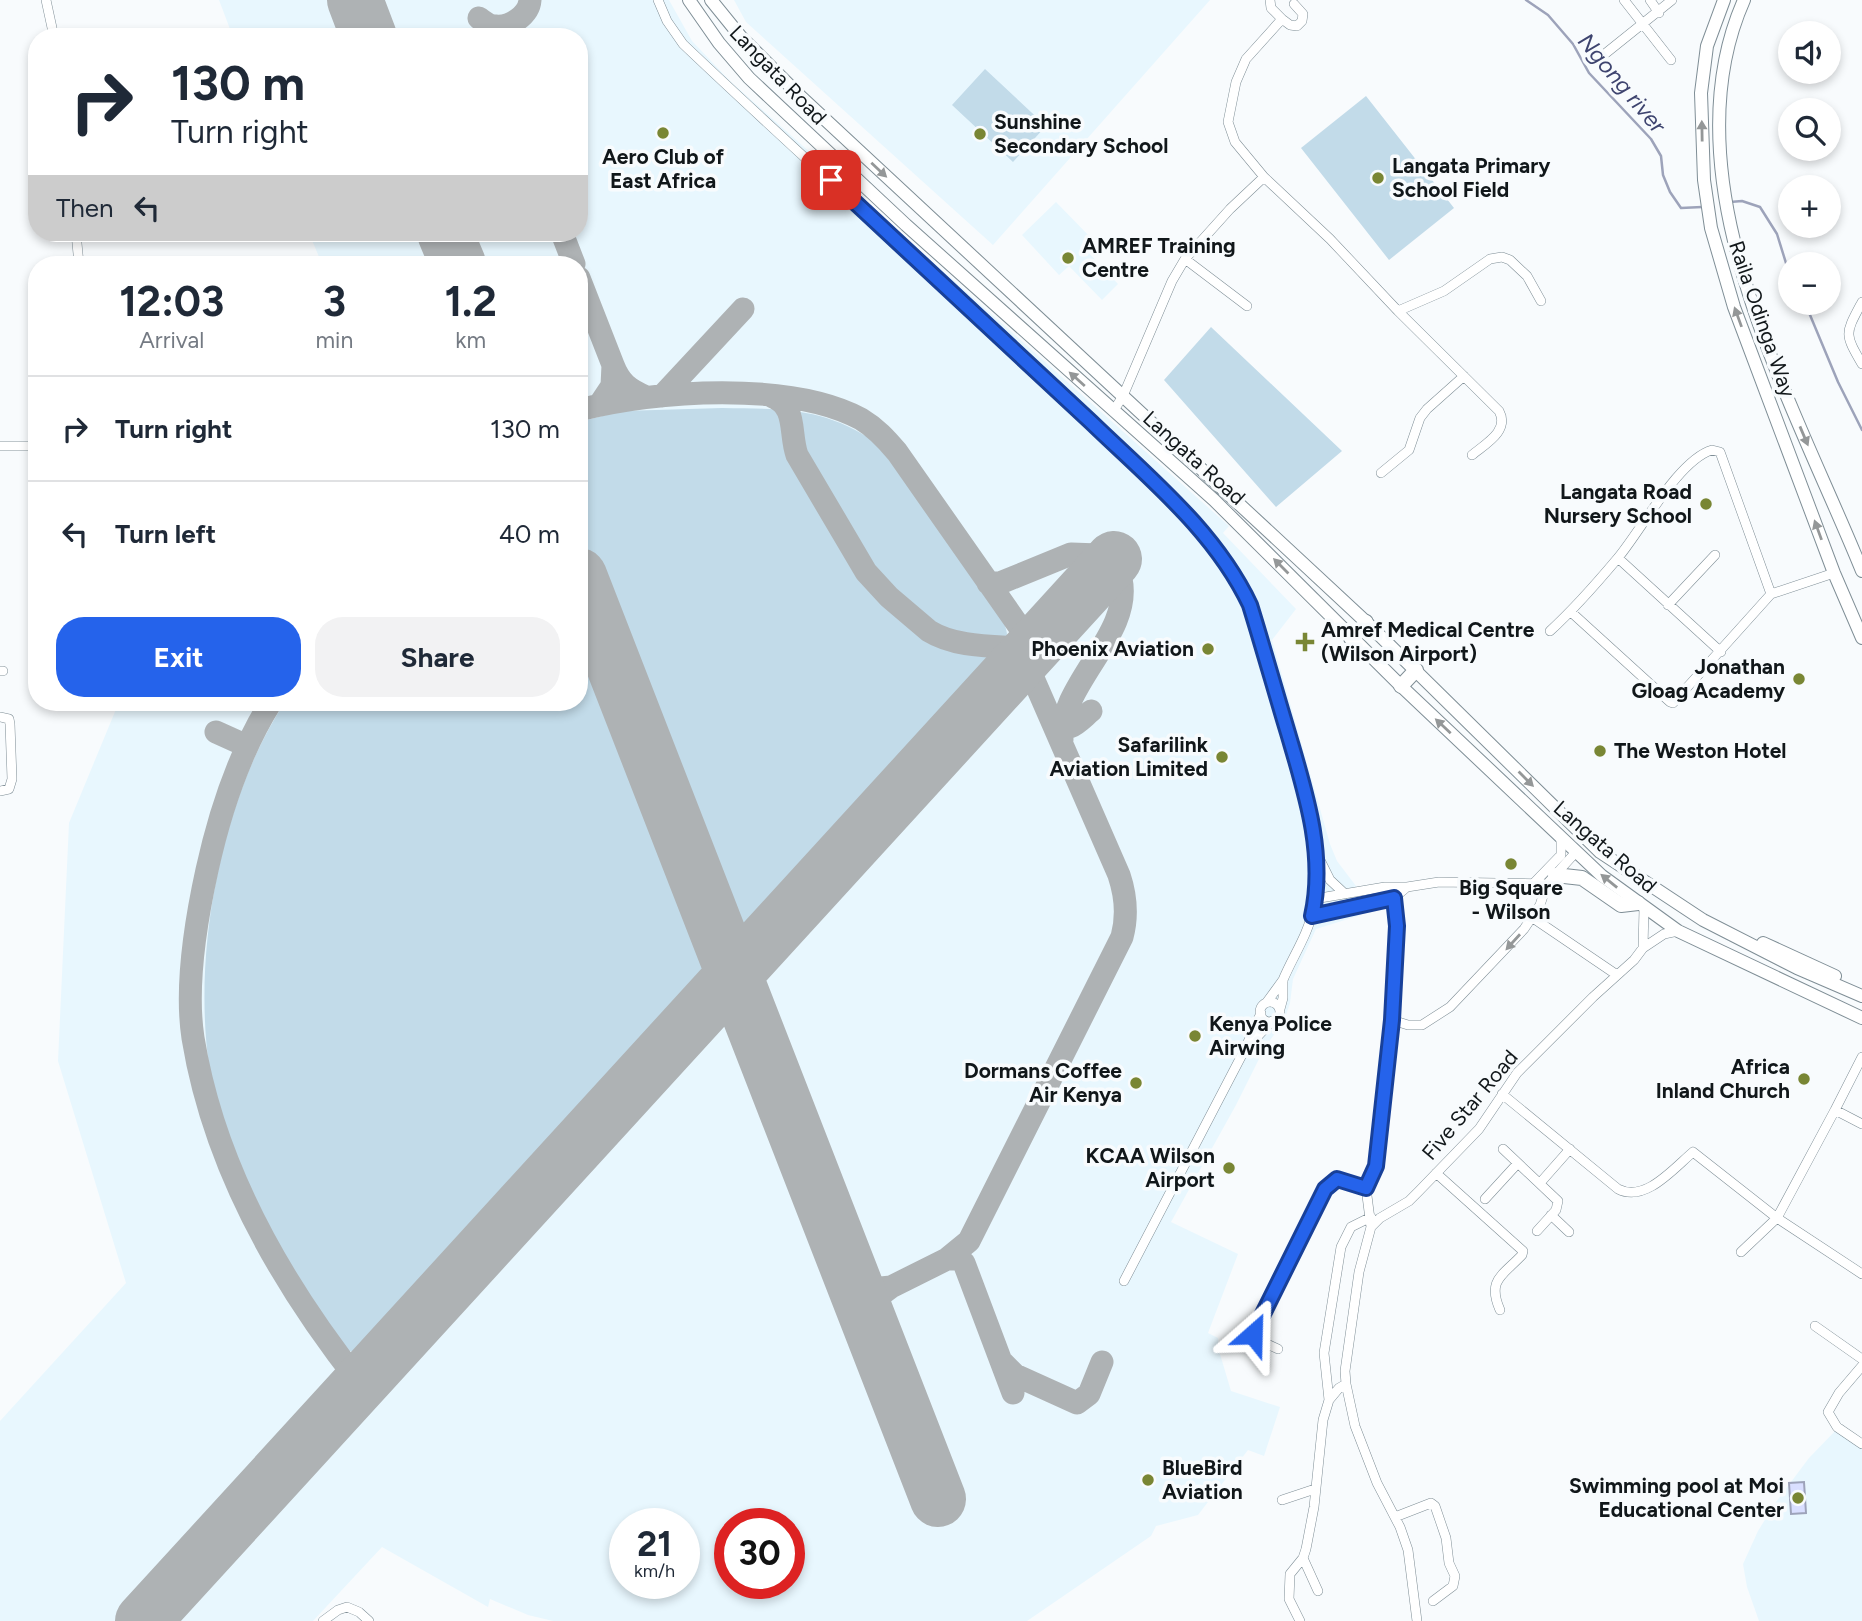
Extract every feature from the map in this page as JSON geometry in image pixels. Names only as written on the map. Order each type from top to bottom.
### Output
[{"type":"main road","name":"Langata Road","points":[[689,0],[711,33],[750,78],[906,225],[1214,500],[1401,687],[1602,876],[1681,932],[1862,1018]]},
{"type":"main road","name":"Langata Road","points":[[711,0],[741,37],[803,98],[1366,622],[1600,852],[1689,910],[1760,950],[1862,996]]},
{"type":"main road","name":"Raila Odinga Way","points":[[1744,0],[1730,38],[1721,85],[1719,133],[1727,209],[1742,276],[1764,341],[1861,567]]},
{"type":"main road","name":"Raila Odinga Way","points":[[1721,2],[1707,46],[1701,93],[1707,205],[1734,307],[1834,573],[1862,638]]},
{"type":"main road","points":[[1777,419],[1794,411]]},
{"type":"main road","points":[[1351,638],[1366,622]]},
{"type":"main road","points":[[1401,687],[1416,670]]},
{"type":"main road","points":[[1551,879],[1582,878],[1621,905],[1641,906]]},
{"type":"main road","name":"Langata Road","points":[[1689,910],[1862,986]]},
{"type":"main road","name":"Langata Road","points":[[1681,932],[1750,957],[1862,1009]]},
{"type":"street","points":[[46,0],[52,28]]},
{"type":"street","points":[[658,0],[667,21],[683,44],[987,324],[1200,528],[1227,563],[1250,605],[1308,804],[1316,852],[1312,916],[1283,980],[1262,1006],[1244,1051],[1124,1282]]},
{"type":"street","points":[[1270,0],[1271,8],[1282,19],[1297,26],[1302,21],[1303,14],[1293,1]]},
{"type":"street","points":[[1624,0],[1671,60]]},
{"type":"street","points":[[1650,0],[1659,13]]},
{"type":"street","points":[[1606,53],[1672,0]]},
{"type":"street","points":[[1282,19],[1246,59],[1236,82],[1228,122],[1235,142],[1264,177],[1330,239],[1502,416],[1502,424],[1497,434],[1472,455]]},
{"type":"street","points":[[1114,410],[1123,396],[1172,281],[1185,259],[1230,209],[1264,177]]},
{"type":"street","points":[[1398,311],[1444,291],[1484,263],[1502,257],[1510,260],[1527,276],[1541,301]]},
{"type":"street","points":[[1185,259],[1247,306]]},
{"type":"street","points":[[1862,302],[1847,332],[1862,364]]},
{"type":"street","points":[[1381,473],[1409,450],[1420,418],[1427,409],[1464,376]]},
{"type":"street","points":[[0,446],[28,446]]},
{"type":"street","points":[[1550,631],[1571,612],[1618,558],[1693,459],[1706,452],[1720,452],[1771,594]]},
{"type":"street","points":[[1668,605],[1715,555]]},
{"type":"street","points":[[1618,558],[1721,652]]},
{"type":"street","points":[[1571,612],[1670,702],[1678,701],[1771,594],[1834,573]]},
{"type":"street","points":[[0,717],[6,717],[10,722],[12,779],[9,789],[0,792]]},
{"type":"street","points":[[1533,884],[1561,855],[1561,837]]},
{"type":"street","points":[[1316,852],[1330,880],[1345,894]]},
{"type":"street","points":[[1392,1020],[1408,1025],[1422,1025],[1442,1014],[1533,918],[1551,879],[1576,852]]},
{"type":"street","points":[[1314,899],[1385,887],[1438,882],[1533,884],[1551,879]]},
{"type":"street","points":[[1385,887],[1394,898],[1397,926],[1392,1020],[1376,1166],[1366,1188],[1371,1227],[1359,1272],[1346,1355],[1346,1384],[1360,1438],[1377,1483],[1408,1550],[1417,1621]]},
{"type":"street","points":[[1312,916],[1394,898],[1407,887]]},
{"type":"street","points":[[1641,906],[1643,948]]},
{"type":"street","points":[[1533,918],[1617,975]]},
{"type":"street","name":"Five Star Road","points":[[1371,1227],[1395,1208],[1409,1201],[1479,1129],[1517,1073],[1634,961],[1643,948],[1664,934],[1681,932]]},
{"type":"street","points":[[1244,1051],[1279,1015],[1283,980]]},
{"type":"street","points":[[1267,1002],[1276,1004],[1280,1009]]},
{"type":"street","points":[[1261,1013],[1263,1018],[1272,1021]]},
{"type":"street","points":[[1741,1252],[1777,1218],[1862,1057]]},
{"type":"street","points":[[1502,1094],[1627,1193],[1638,1193],[1650,1187],[1693,1152],[1777,1218],[1862,1274]]},
{"type":"street","points":[[1835,1110],[1862,1124]]},
{"type":"street","points":[[1503,1149],[1558,1201],[1559,1206],[1537,1231]]},
{"type":"street","points":[[1540,1183],[1570,1149]]},
{"type":"street","points":[[1485,1199],[1518,1163]]},
{"type":"street","points":[[1436,1173],[1523,1251],[1495,1284],[1494,1296],[1500,1310]]},
{"type":"street","points":[[1278,1349],[1254,1338],[1254,1329],[1325,1189],[1337,1179],[1366,1188]]},
{"type":"street","points":[[1552,1215],[1569,1232]]},
{"type":"street","points":[[1300,1621],[1289,1599],[1291,1571],[1303,1558],[1313,1516],[1323,1420],[1329,1400],[1324,1353],[1341,1247],[1351,1227],[1371,1217]]},
{"type":"street","points":[[1815,1326],[1862,1359]]},
{"type":"street","points":[[1862,1366],[1828,1412],[1837,1427],[1862,1444]]},
{"type":"street","points":[[1329,1400],[1346,1384]]},
{"type":"street","points":[[1282,1500],[1315,1489]]},
{"type":"street","points":[[1395,1517],[1431,1503],[1435,1506],[1455,1576],[1453,1586],[1433,1601]]},
{"type":"street","points":[[1303,1558],[1318,1591]]},
{"type":"street","points":[[323,1621],[347,1607],[359,1612],[369,1621]]},
{"type":"shaded area","points":[[219,0],[669,0],[692,41],[730,81],[1229,526],[1223,533],[1296,609],[1272,640],[1330,844],[1337,861],[1356,886],[1361,915],[1316,929],[1293,979],[1284,1021],[1265,1047],[1171,1222],[1238,1254],[1208,1333],[1218,1338],[1231,1391],[1280,1407],[1264,1456],[1248,1450],[1198,1515],[1156,1526],[1151,1536],[1027,1621],[553,1621],[528,1615],[490,1599],[488,1607],[382,1547],[313,1621],[0,1621],[0,1421],[126,1283],[58,1061],[69,823],[115,711],[588,711],[588,256],[319,256],[313,242],[588,242],[588,28],[230,28]]},
{"type":"shaded area","name":"Sunshine Secondary School","points":[[734,0],[1210,0],[993,245],[746,22]]},
{"type":"shaded area","points":[[985,69],[1046,126],[1013,162],[952,105]]},
{"type":"shaded area","name":"Langata Primary School Field","points":[[1366,96],[1454,208],[1389,260],[1301,148]]},
{"type":"shaded area","name":"AMREF Training Centre","points":[[1056,202],[1095,242],[1087,251],[1118,284],[1102,300],[1069,266],[1059,275],[1022,235]]},
{"type":"shaded area","points":[[1211,327],[1342,451],[1276,507],[1164,380]]},
{"type":"shaded area","points":[[722,408],[784,410],[821,416],[858,431],[877,443],[994,605],[1005,627],[1007,638],[1004,650],[748,925],[741,927],[734,926],[731,921],[588,557],[588,420],[622,411]]},
{"type":"shaded area","points":[[588,651],[707,967],[535,1161],[360,1351],[351,1351],[335,1340],[298,1283],[236,1161],[221,1121],[210,1072],[205,1018],[206,962],[212,905],[223,849],[239,796],[260,746],[280,711],[588,711]]},
{"type":"shaded area","points":[[1838,1428],[1862,1446],[1862,1621],[1759,1621],[1747,1587],[1743,1564],[1758,1531],[1776,1502],[1809,1458]]},
{"type":"shaded area","name":"Swimming pool at Moi Educational Center","points":[[1804,1482],[1806,1513],[1791,1514],[1789,1483]]},
{"type":"waterway","name":"Ngong river","points":[[1526,0],[1548,15],[1573,44],[1589,73],[1651,139],[1661,156],[1663,175],[1670,192],[1681,208],[1702,207]]},
{"type":"waterway","name":"Ngong river","points":[[1730,202],[1742,201],[1760,207],[1777,234],[1783,252]]},
{"type":"waterway","name":"Ngong river","points":[[1810,315],[1862,430]]},
{"type":"taxiway","points":[[479,18],[491,25],[507,25],[526,11],[530,0]]},
{"type":"taxiway","points":[[565,242],[571,256]]},
{"type":"taxiway","points":[[588,301],[613,365]]},
{"type":"taxiway","points":[[662,396],[743,309]]},
{"type":"taxiway","points":[[600,404],[612,386],[613,365],[625,385],[646,397]]},
{"type":"taxiway","points":[[588,408],[683,394],[761,394],[832,407],[861,419],[897,452],[1023,632],[1021,648],[1006,676]]},
{"type":"taxiway","points":[[771,396],[780,401],[789,413],[797,455],[866,572],[889,597],[929,631],[939,636],[973,645],[1021,648]]},
{"type":"taxiway","points":[[988,583],[1000,583],[1071,554],[1099,555]]},
{"type":"taxiway","points":[[1062,740],[1064,719],[1072,699],[1116,620],[1122,600],[1121,579]]},
{"type":"taxiway","points":[[867,1317],[868,1306],[891,1287],[947,1259],[969,1241],[1124,929],[1125,906],[1119,875],[1033,678],[1024,672],[1006,676]]},
{"type":"taxiway","points":[[266,711],[249,741],[232,783],[207,870],[191,975],[193,1038],[203,1086],[217,1132],[254,1221],[303,1305],[360,1383]]},
{"type":"taxiway","points":[[1054,722],[1064,728],[1069,727],[1091,711]]},
{"type":"taxiway","points":[[216,732],[247,746]]},
{"type":"taxiway","points":[[947,1259],[959,1259],[964,1263],[1013,1393]]},
{"type":"taxiway","points":[[852,1277],[871,1289],[891,1287]]},
{"type":"taxiway","points":[[1003,1363],[1015,1375],[1077,1403],[1089,1394],[1102,1362]]},
{"type":"runway","points":[[355,0],[366,28]]},
{"type":"runway","points":[[449,242],[455,256]]},
{"type":"runway","points":[[143,1621],[1114,559]]},
{"type":"runway","points":[[588,599],[938,1499]]},
{"type":"place","name":"Aero Club of East Africa","points":[[663,133]]},
{"type":"place","name":"Sunshine Secondary School","points":[[980,134]]},
{"type":"place","name":"Langata Primary School Field","points":[[1378,178]]},
{"type":"place","name":"AMREF Training Centre","points":[[1068,258]]},
{"type":"place","name":"Langata Road Nursery School","points":[[1706,504]]},
{"type":"place","name":"Amref Medical Centre (Wilson Airport)","points":[[1305,642]]},
{"type":"place","name":"Phoenix Aviation","points":[[1208,649]]},
{"type":"place","name":"Jonathan Gloag Academy","points":[[1799,679]]},
{"type":"place","name":"The Weston Hotel","points":[[1600,751]]},
{"type":"place","name":"Safarilink Aviation Limited","points":[[1222,757]]},
{"type":"place","name":"Big Square - Wilson","points":[[1511,864]]},
{"type":"place","name":"Kenya Police Airwing","points":[[1195,1036]]},
{"type":"place","name":"Africa Inland Church","points":[[1804,1079]]},
{"type":"place","name":"Dormans Coffee Air Kenya","points":[[1136,1083]]},
{"type":"place","name":"KCAA Wilson Airport","points":[[1229,1168]]},
{"type":"place","name":"BlueBird Aviation","points":[[1148,1480]]},
{"type":"place","name":"Swimming pool at Moi Educational Center","points":[[1798,1498]]},
{"type":"route","points":[[831,180],[1005,341],[1200,528],[1239,581],[1250,605],[1292,746],[1308,804],[1316,852],[1312,916],[1394,898],[1397,926],[1392,1020],[1376,1166],[1366,1188],[1337,1179],[1325,1189],[1253,1334]]}]
